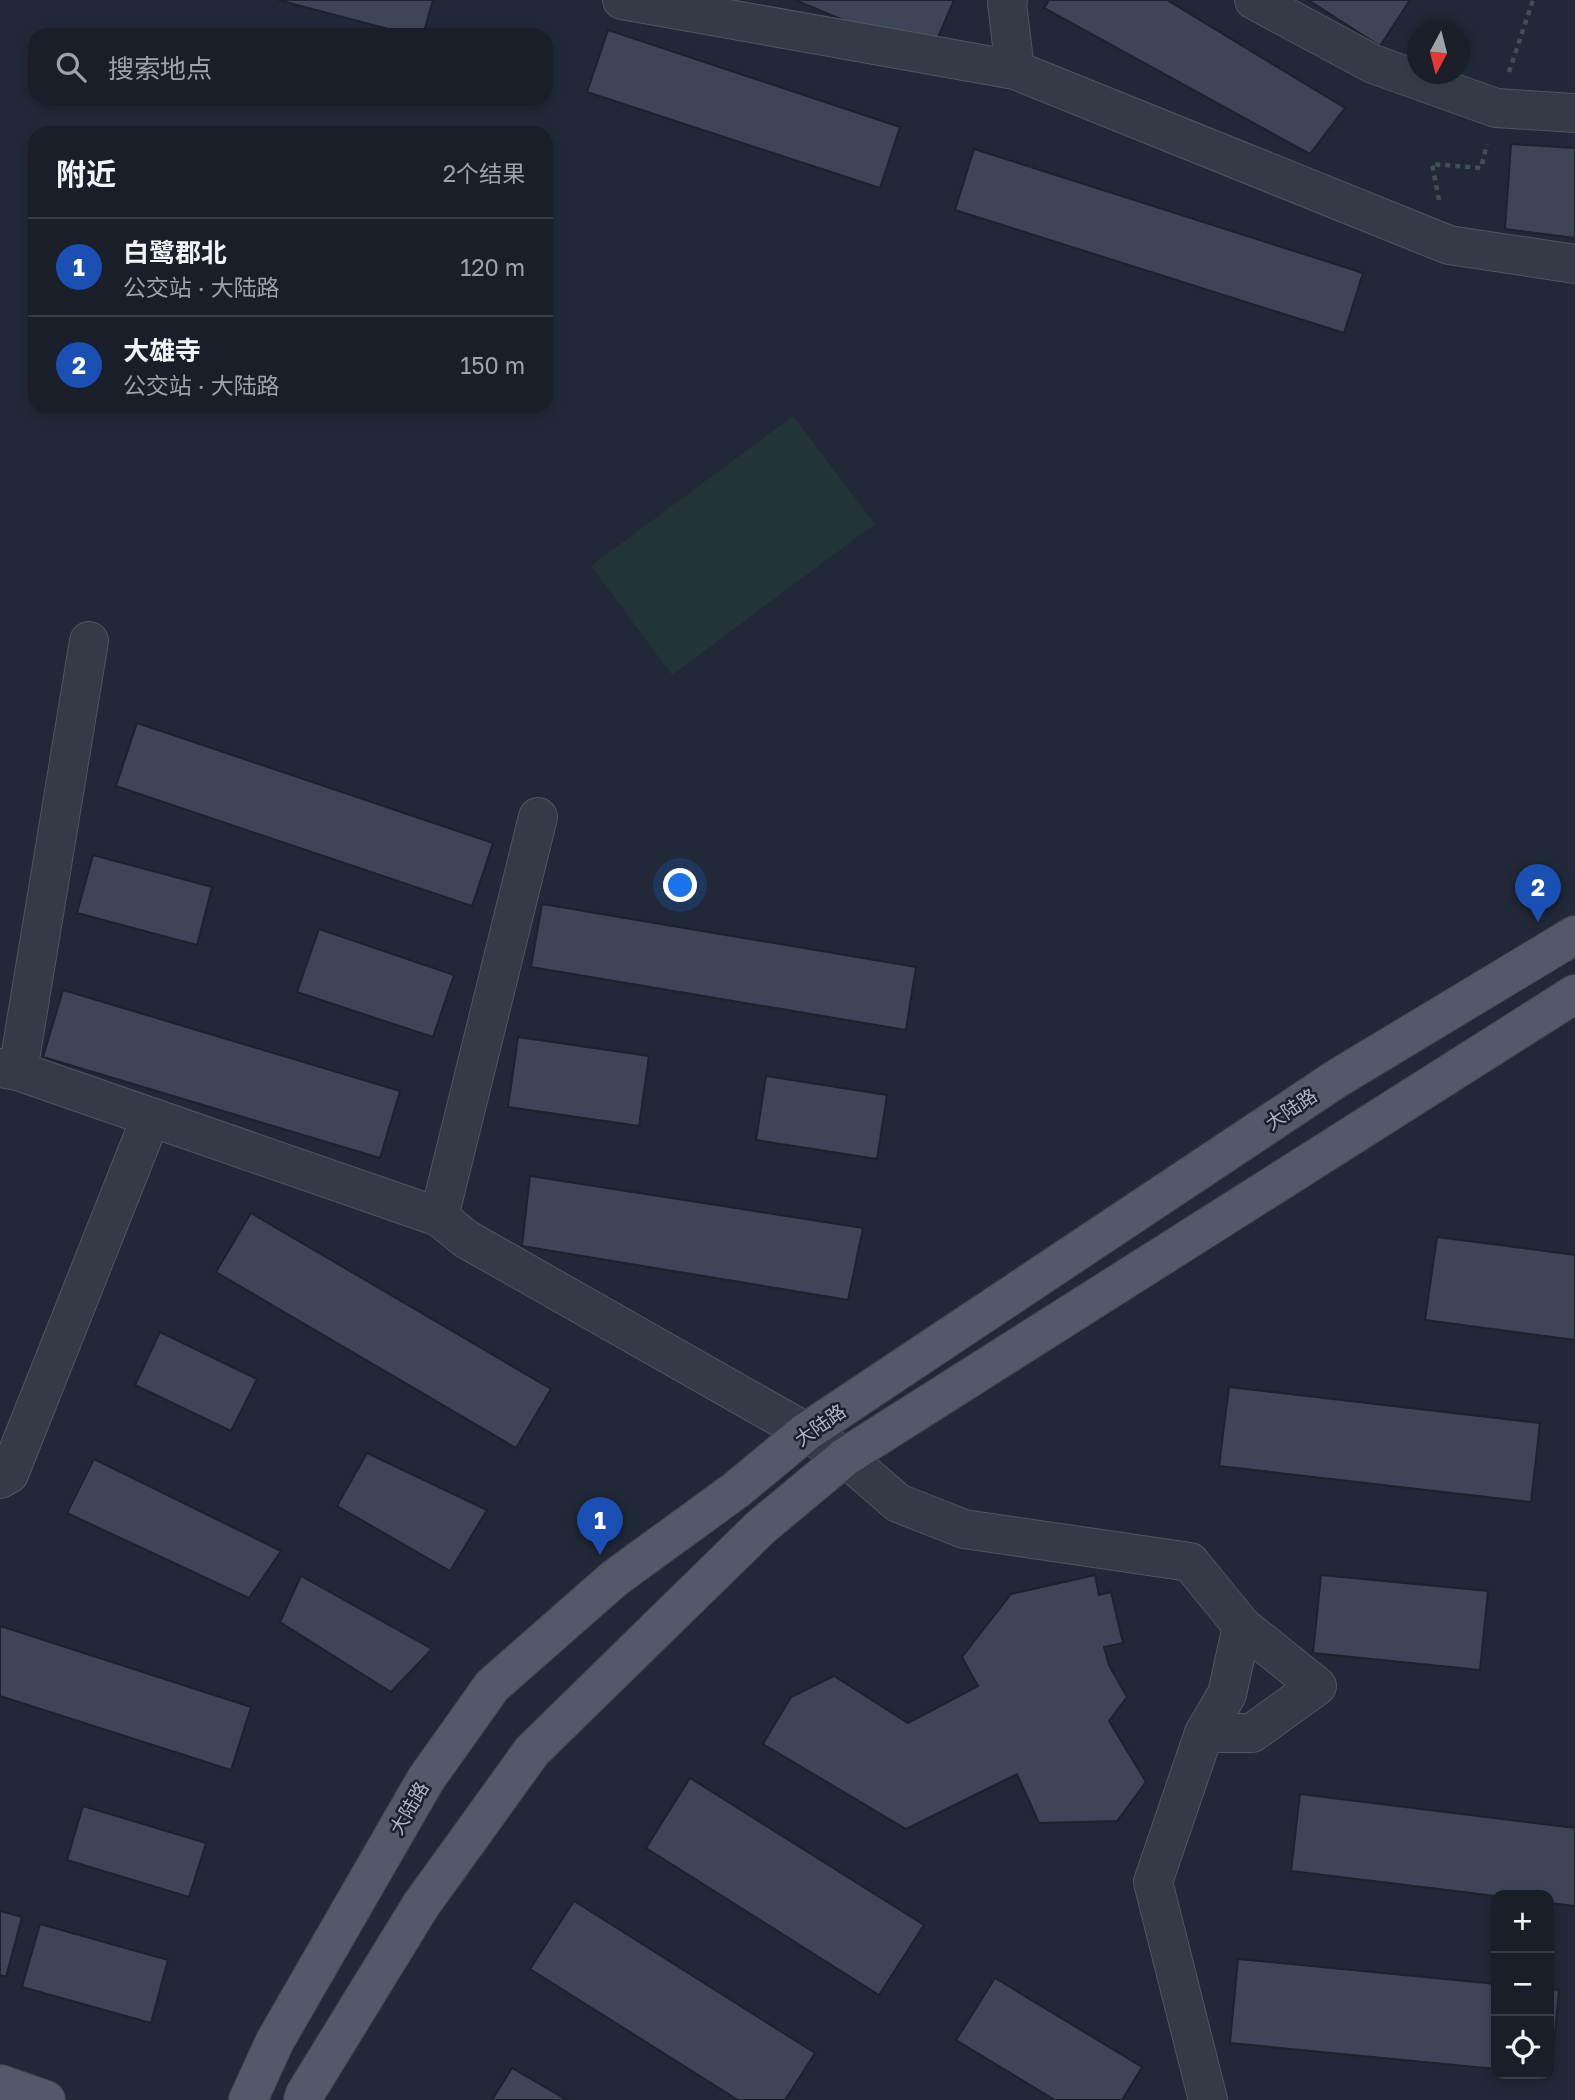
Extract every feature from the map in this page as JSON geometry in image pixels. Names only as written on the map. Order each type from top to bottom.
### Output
[{"type":"main road","name":"大陆路","points":[[248,2100],[275,2041],[426,1779],[492,1686],[615,1578],[736,1490],[806,1432],[1336,1079],[1575,934]]},
{"type":"main road","points":[[303,2100],[421,1905],[532,1751],[761,1527],[845,1457],[1575,994]]},
{"type":"main road","points":[[0,2084],[46,2100]]},
{"type":"street","points":[[622,0],[1016,70],[1449,245],[1575,264]]},
{"type":"street","points":[[1008,0],[1016,70]]},
{"type":"street","points":[[1254,0],[1373,64],[1496,108],[1575,113]]},
{"type":"street","points":[[89,641],[9,1069],[439,1217],[466,1239],[806,1432],[845,1457],[898,1503],[964,1529],[1190,1562],[1242,1626],[1317,1686],[1252,1733],[1204,1733]]},
{"type":"street","points":[[439,1217],[538,817]]},
{"type":"street","points":[[0,1479],[9,1474],[151,1117]]},
{"type":"street","points":[[1208,2100],[1153,1882],[1204,1733],[1227,1694],[1242,1626]]},
{"type":"shaded area","points":[[793,416],[875,524],[672,675],[591,566]]},
{"type":"building","points":[[278,0],[433,0],[425,28],[384,28]]},
{"type":"building","points":[[795,0],[954,0],[930,56]]},
{"type":"building","points":[[1049,0],[1167,0],[1345,108],[1310,154],[1044,8]]},
{"type":"building","points":[[1308,0],[1410,0],[1380,46]]},
{"type":"building","points":[[608,30],[900,127],[880,188],[587,92]]},
{"type":"building","points":[[1511,144],[1575,148],[1575,238],[1505,229]]},
{"type":"building","points":[[974,149],[1363,273],[1344,333],[955,210]]},
{"type":"building","points":[[137,723],[493,843],[472,906],[116,786]]},
{"type":"building","points":[[93,855],[212,887],[197,945],[77,913]]},
{"type":"building","points":[[542,904],[916,967],[906,1030],[531,967]]},
{"type":"building","points":[[319,929],[454,975],[433,1037],[297,992]]},
{"type":"building","points":[[63,990],[400,1091],[380,1158],[43,1057]]},
{"type":"building","points":[[518,1037],[649,1056],[639,1126],[508,1107]]},
{"type":"building","points":[[766,1076],[887,1095],[877,1159],[756,1140]]},
{"type":"building","points":[[530,1176],[863,1228],[848,1300],[522,1246]]},
{"type":"building","points":[[251,1213],[551,1389],[516,1448],[216,1272]]},
{"type":"building","points":[[1437,1237],[1575,1255],[1575,1340],[1425,1320]]},
{"type":"building","points":[[160,1332],[257,1379],[231,1431],[135,1385]]},
{"type":"building","points":[[1229,1387],[1540,1423],[1531,1502],[1219,1466]]},
{"type":"building","points":[[367,1453],[487,1510],[450,1571],[337,1506]]},
{"type":"building","points":[[94,1459],[281,1551],[249,1598],[67,1513]]},
{"type":"building","points":[[1095,1575],[1099,1595],[1111,1592],[1123,1643],[1104,1647],[1109,1665],[1127,1697],[1109,1721],[1146,1782],[1117,1821],[1039,1823],[1017,1774],[906,1829],[763,1744],[791,1697],[834,1676],[908,1723],[978,1686],[962,1657],[1011,1594]]},
{"type":"building","points":[[1321,1575],[1488,1591],[1480,1670],[1313,1653]]},
{"type":"building","points":[[301,1576],[432,1649],[391,1692],[280,1622]]},
{"type":"building","points":[[0,1626],[251,1707],[231,1770],[0,1696]]},
{"type":"building","points":[[690,1778],[924,1925],[879,1995],[646,1848]]},
{"type":"building","points":[[1300,1794],[1575,1828],[1575,1906],[1554,1904],[1554,1890],[1491,1890],[1491,1895],[1291,1871]]},
{"type":"building","points":[[83,1806],[206,1843],[189,1897],[67,1860]]},
{"type":"building","points":[[574,1901],[815,2053],[785,2100],[738,2100],[530,1969]]},
{"type":"building","points":[[0,1911],[22,1917],[6,1977],[0,1975]]},
{"type":"building","points":[[40,1924],[168,1960],[151,2023],[22,1987]]},
{"type":"building","points":[[1238,1959],[1491,1984],[1491,2069],[1230,2043]]},
{"type":"building","points":[[995,1978],[1142,2067],[1122,2100],[1055,2100],[956,2040]]},
{"type":"building","points":[[1554,1990],[1559,1990],[1554,2043]]},
{"type":"building","points":[[512,2068],[567,2100],[492,2100]]},
{"type":"place","name":"大雄寺","points":[[1538,922]]},
{"type":"place","name":"白鹭郡北","points":[[600,1555]]}]
